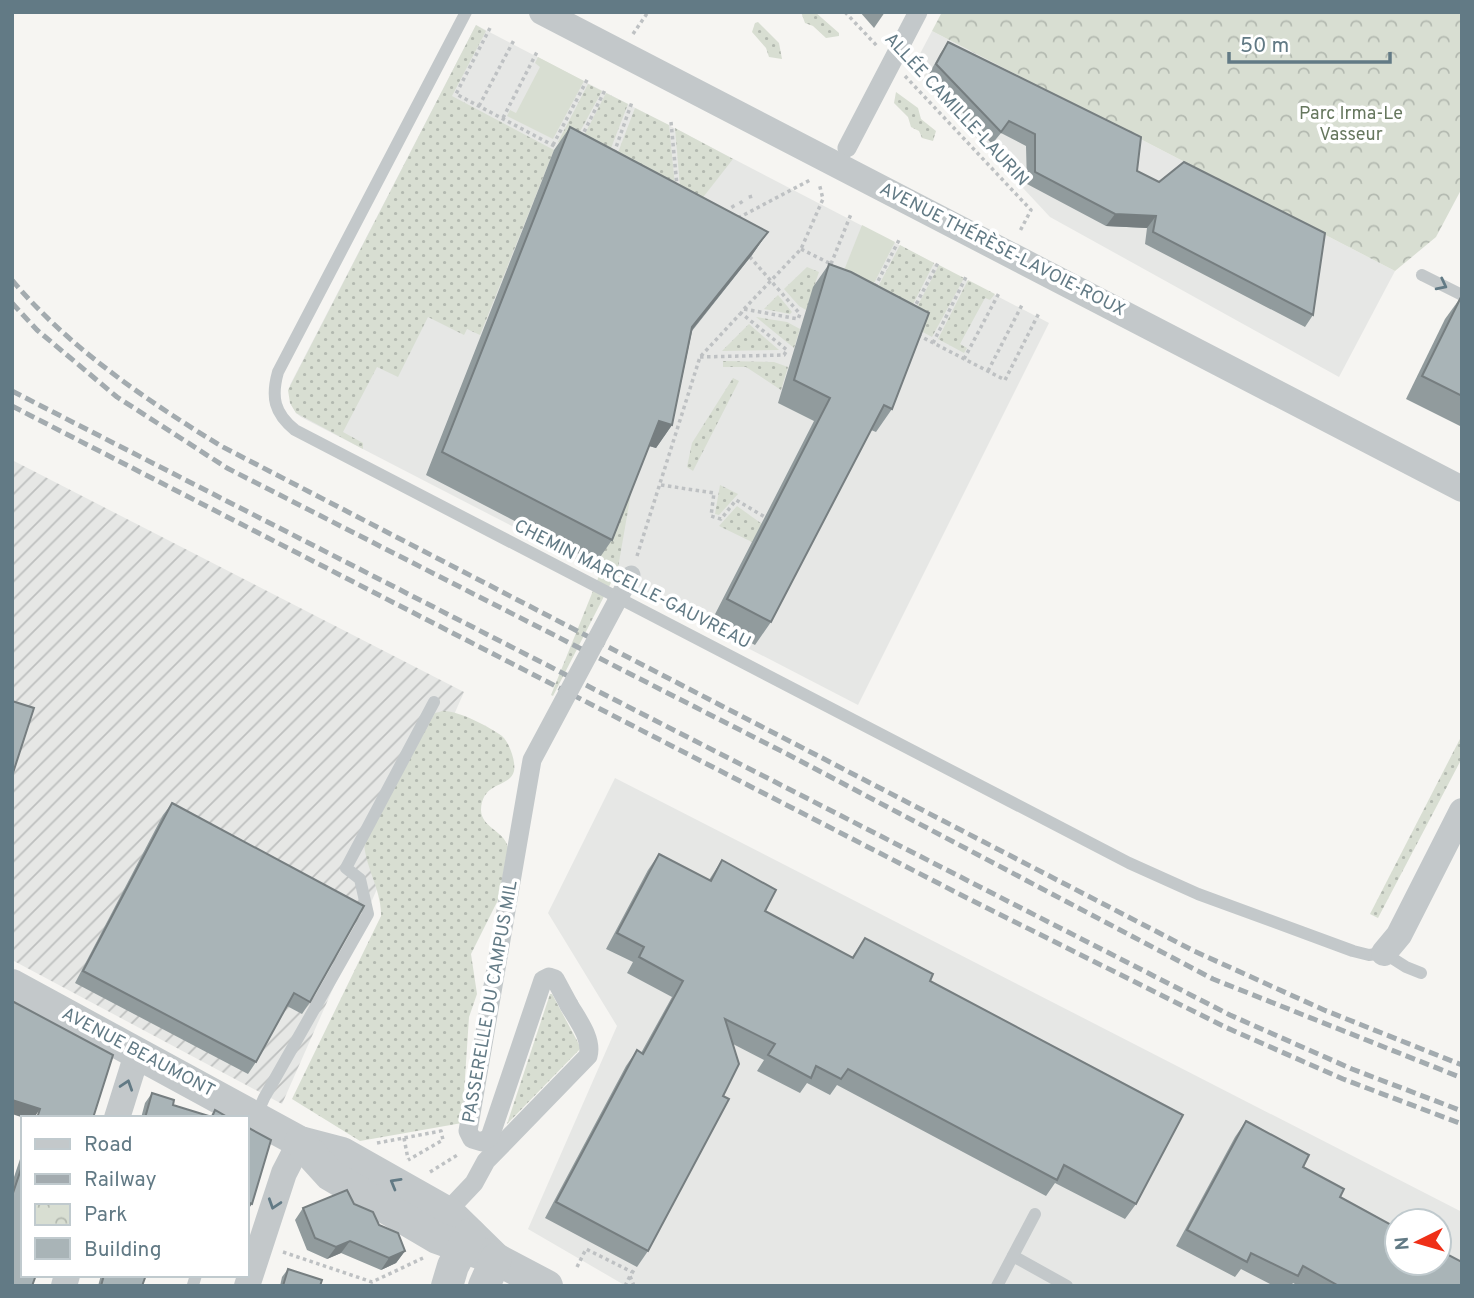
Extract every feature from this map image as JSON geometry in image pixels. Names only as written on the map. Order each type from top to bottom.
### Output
[{"type":"street","name":"AVENUE THÉRÈSE-LAVOIE-ROUX","points":[[542,12],[1462,489]]},
{"type":"street","points":[[848,148],[918,12]]},
{"type":"street","name":"PASSERELLE DU CAMPUS MIL","points":[[456,1202],[474,1182],[486,1161],[588,1056],[589,1041],[555,979],[549,977],[543,980],[490,1138],[482,1142],[472,1139],[468,1130],[532,761],[631,575]]},
{"type":"street","points":[[1384,953],[1399,935],[1462,811]]},
{"type":"street","name":"AVENUE BEAUMONT","points":[[12,985],[138,1051],[300,1142],[342,1153],[450,1214],[466,1241],[490,1272],[547,1286]]},
{"type":"street","points":[[118,1116],[138,1051]]},
{"type":"street","points":[[247,1286],[284,1173],[300,1142]]},
{"type":"street","points":[[447,1286],[466,1241]]},
{"type":"lane","name":"CHEMIN MARCELLE-GAUVREAU","points":[[466,12],[278,372],[274,399],[276,410],[284,421],[307,436],[1129,863],[1219,902],[1353,951],[1369,955],[1384,953]]},
{"type":"lane","points":[[1422,275],[1462,295]]},
{"type":"lane","points":[[256,1117],[264,1098],[368,914],[360,879],[346,868],[433,702]]},
{"type":"lane","points":[[1384,953],[1421,973]]},
{"type":"lane","points":[[997,1286],[1035,1214]]},
{"type":"lane","points":[[1013,1256],[1067,1286]]},
{"type":"path","points":[[633,34],[648,12]]},
{"type":"path","name":"ALLÉE CAMILLE-LAURIN","points":[[845,12],[895,57],[1031,210],[1020,231]]},
{"type":"path","points":[[490,28],[456,94],[562,150]]},
{"type":"path","points":[[479,106],[514,40]]},
{"type":"path","points":[[503,118],[537,52]]},
{"type":"path","points":[[553,145],[588,78]]},
{"type":"path","points":[[577,144],[606,88]]},
{"type":"path","points":[[610,163],[632,102]]},
{"type":"path","points":[[671,122],[678,198]]},
{"type":"path","points":[[631,575],[699,357],[801,249],[822,199],[818,176],[733,221]]},
{"type":"path","points":[[832,277],[831,264],[851,214]]},
{"type":"path","points":[[870,296],[899,240]]},
{"type":"path","points":[[801,249],[831,264]]},
{"type":"path","points":[[742,311],[798,319],[800,314],[750,257]]},
{"type":"path","points":[[910,316],[939,261]]},
{"type":"path","points":[[933,342],[967,275]]},
{"type":"path","points":[[964,359],[999,293]]},
{"type":"path","points":[[988,370],[1023,305]]},
{"type":"path","points":[[699,357],[785,355],[787,350],[742,311]]},
{"type":"path","points":[[914,332],[1005,380],[1039,313]]},
{"type":"path","points":[[660,485],[714,493],[711,516],[721,519],[736,500],[765,517]]},
{"type":"path","points":[[367,1144],[441,1131],[443,1140],[408,1159]]},
{"type":"path","points":[[404,1138],[410,1166]]},
{"type":"path","points":[[426,1174],[469,1148]]},
{"type":"path","points":[[262,1245],[372,1282],[431,1254]]},
{"type":"path","points":[[577,1267],[586,1249],[633,1273]]},
{"type":"path","points":[[625,1286],[633,1273]]},
{"type":"path","points":[[633,1273],[634,1286]]},
{"type":"shaded area","points":[[476,25],[1049,323],[858,705],[301,417],[290,403],[290,385]]},
{"type":"shaded area","points":[[932,31],[1395,271],[1339,377],[1050,217],[912,69]]},
{"type":"shaded area","points":[[12,460],[464,692],[282,1104],[12,960]]},
{"type":"shaded area","points":[[615,778],[1452,1207],[1383,1207],[1383,1277],[1453,1277],[1453,1207],[1462,1212],[1462,1286],[626,1286],[528,1229],[617,1026],[548,913]]},
{"type":"green space","points":[[801,12],[815,12],[839,33],[839,36],[826,38],[813,26],[805,23]]},
{"type":"green space","name":"Parc Irma-Le Vasseur","points":[[942,12],[1462,12],[1462,188],[1436,237],[1395,271],[932,31]]},
{"type":"green space","points":[[758,22],[779,43],[782,59],[769,57],[766,48],[752,32]]},
{"type":"green space","points":[[476,25],[486,31],[452,96],[554,150],[480,335],[467,329],[464,335],[428,317],[398,377],[377,367],[343,432],[363,443],[363,449],[296,413],[290,403],[288,390]]},
{"type":"green space","points":[[538,57],[584,81],[553,139],[507,116],[510,110],[516,113],[540,67],[535,63]]},
{"type":"green space","points":[[588,84],[602,91],[570,150],[558,142]]},
{"type":"green space","points":[[896,92],[918,108],[921,119],[936,131],[933,141],[922,138],[919,131],[911,127],[908,117],[894,103]]},
{"type":"green space","points":[[606,93],[628,104],[603,169],[575,153]]},
{"type":"green space","points":[[635,108],[669,125],[677,206],[612,168]]},
{"type":"green space","points":[[675,128],[733,159],[690,214],[682,210]]},
{"type":"green space","points":[[862,225],[895,242],[865,301],[837,288]]},
{"type":"green space","points":[[900,245],[934,263],[904,322],[869,304]]},
{"type":"green space","points":[[939,265],[964,278],[932,337],[908,324]]},
{"type":"green space","points":[[807,267],[819,272],[806,310],[784,289]]},
{"type":"green space","points":[[968,280],[995,294],[990,300],[985,298],[960,344],[967,348],[964,353],[938,339]]},
{"type":"green space","points":[[778,295],[792,312],[790,314],[764,309]]},
{"type":"green space","points":[[756,317],[787,322],[800,329],[794,348]]},
{"type":"green space","points":[[749,324],[779,350],[722,351]]},
{"type":"green space","points":[[723,361],[774,362],[788,367],[781,390],[746,367],[723,367]]},
{"type":"green space","points":[[733,378],[739,381],[693,471],[687,467],[692,443]]},
{"type":"green space","points":[[720,485],[738,494],[719,515],[715,514]]},
{"type":"green space","points":[[632,487],[618,568],[598,559]]},
{"type":"green space","points":[[737,506],[762,524],[752,542],[719,526]]},
{"type":"green space","points":[[603,566],[616,573],[553,696],[551,695]]},
{"type":"green space","points":[[443,711],[465,716],[502,736],[514,762],[511,776],[486,794],[481,810],[485,821],[502,837],[508,847],[499,898],[471,954],[477,994],[469,1017],[462,1123],[360,1141],[292,1099],[381,916],[379,897],[364,840],[435,713]]},
{"type":"green space","points":[[1462,735],[1462,758],[1378,918],[1370,914]]},
{"type":"green space","points":[[550,994],[581,1048],[507,1124]]},
{"type":"building","points":[[948,42],[1141,137],[1137,171],[1159,182],[1184,162],[1325,233],[1313,315],[1153,232],[1156,216],[1115,214],[1035,172],[1035,134],[1009,121],[1001,132],[936,64]]},
{"type":"building","points":[[570,127],[768,232],[692,327],[672,425],[659,421],[612,540],[442,452]]},
{"type":"building","points":[[829,264],[851,272],[929,313],[892,409],[884,405],[771,622],[727,599],[830,398],[794,380]]},
{"type":"building","points":[[1462,297],[1462,396],[1422,376]]},
{"type":"building","points":[[12,701],[34,708],[12,776]]},
{"type":"building","points":[[172,803],[364,906],[310,1002],[294,993],[256,1062],[83,971]]},
{"type":"building","points":[[659,854],[711,881],[722,860],[776,890],[765,911],[853,958],[865,938],[933,974],[930,981],[1183,1115],[1136,1204],[1064,1165],[1057,1180],[848,1069],[841,1079],[816,1066],[811,1078],[768,1055],[775,1044],[725,1019],[739,1064],[723,1096],[729,1099],[648,1251],[556,1202],[637,1050],[643,1054],[683,981],[639,957],[644,947],[617,933]]},
{"type":"building","points":[[12,1001],[113,1055],[94,1116],[38,1116],[40,1109],[12,1100]]},
{"type":"building","points":[[152,1093],[174,1100],[173,1105],[209,1116],[146,1116]]},
{"type":"building","points":[[215,1110],[226,1116],[212,1116]]},
{"type":"building","points":[[1246,1121],[1309,1155],[1303,1167],[1344,1189],[1340,1197],[1383,1220],[1383,1277],[1453,1277],[1453,1257],[1462,1262],[1462,1286],[1339,1286],[1303,1266],[1298,1276],[1251,1253],[1247,1262],[1187,1230]]},
{"type":"building","points":[[248,1128],[271,1140],[252,1204],[248,1202]]},
{"type":"building","points":[[21,1169],[21,1277],[35,1277],[32,1286],[12,1286],[12,1196]]},
{"type":"building","points":[[347,1190],[354,1204],[373,1212],[379,1225],[398,1233],[405,1251],[389,1258],[350,1241],[336,1247],[315,1238],[303,1208]]},
{"type":"building","points":[[288,1269],[322,1280],[320,1286],[283,1286]]},
{"type":"building","points":[[103,1277],[145,1277],[142,1286],[101,1286]]},
{"type":"railway","points":[[12,280],[34,305],[83,350],[137,391],[221,446],[1194,951],[1324,1010],[1462,1065]]},
{"type":"railway","points":[[12,303],[37,330],[117,397],[227,468],[789,755],[1213,979],[1462,1078]]},
{"type":"railway","points":[[12,391],[1230,1015],[1352,1069],[1462,1111]]},
{"type":"railway","points":[[12,406],[967,898],[1225,1027],[1343,1079],[1462,1124]]}]
